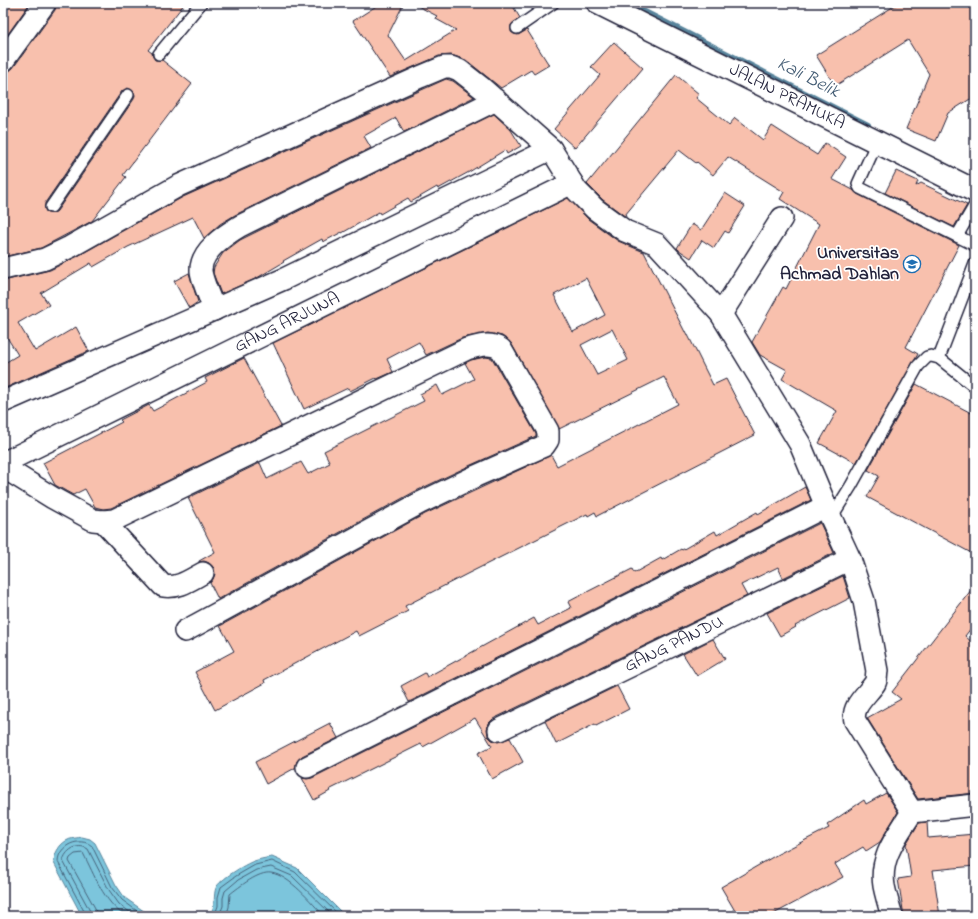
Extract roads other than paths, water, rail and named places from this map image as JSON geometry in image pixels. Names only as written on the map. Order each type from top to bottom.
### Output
[{"type":"main road","name":"JALAN PRAMUKA","points":[[598,3],[975,191]]},
{"type":"street","points":[[3,61],[45,3]]},
{"type":"street","points":[[3,269],[45,259],[70,247],[178,186],[444,67],[451,67],[459,70],[496,100],[551,149],[577,191],[595,209],[625,231],[657,244],[721,314],[800,444],[828,512],[850,559],[864,601],[877,671],[876,682],[856,708],[854,716],[855,721],[912,812]]},
{"type":"street","points":[[214,310],[201,272],[202,265],[210,250],[222,238],[240,226],[496,100]]},
{"type":"street","points":[[3,402],[284,280],[551,149]]},
{"type":"street","name":"GANG ARJUNA","points":[[3,463],[572,183]]},
{"type":"street","points":[[721,314],[782,218]]},
{"type":"street","points":[[3,467],[53,498],[94,520],[114,520],[467,349],[484,344],[493,345],[501,349],[548,431],[548,440],[544,446],[420,503],[186,632]]},
{"type":"street","points":[[307,767],[828,512]]},
{"type":"street","points":[[103,521],[163,586],[171,588],[203,573]]},
{"type":"street","name":"GANG PANDU","points":[[499,730],[850,559]]},
{"type":"street","points":[[912,812],[975,805]]},
{"type":"street","points":[[892,916],[884,886],[884,864],[888,850],[912,812]]},
{"type":"lane","points":[[159,54],[201,3]]},
{"type":"lane","points":[[518,28],[554,3]]},
{"type":"lane","points":[[51,207],[128,95]]},
{"type":"lane","points":[[878,142],[858,184],[860,188],[975,246]]},
{"type":"lane","points":[[957,236],[975,205]]},
{"type":"lane","points":[[939,358],[975,264]]},
{"type":"lane","points":[[828,512],[852,486],[918,366],[927,357],[931,356],[939,358],[975,387]]},
{"type":"water","points":[[82,837],[90,839],[95,843],[116,885],[125,898],[151,916],[82,916],[54,863],[54,860],[61,845],[70,839]]},
{"type":"water","points":[[272,857],[297,868],[345,916],[191,916],[193,914],[209,914],[213,910],[216,888],[227,877],[250,863]]},
{"type":"waterway","name":"Kali Belik","points":[[627,3],[868,125]]},
{"type":"place","name":"Universitas Achmad Dahlan","points":[[912,264]]}]
